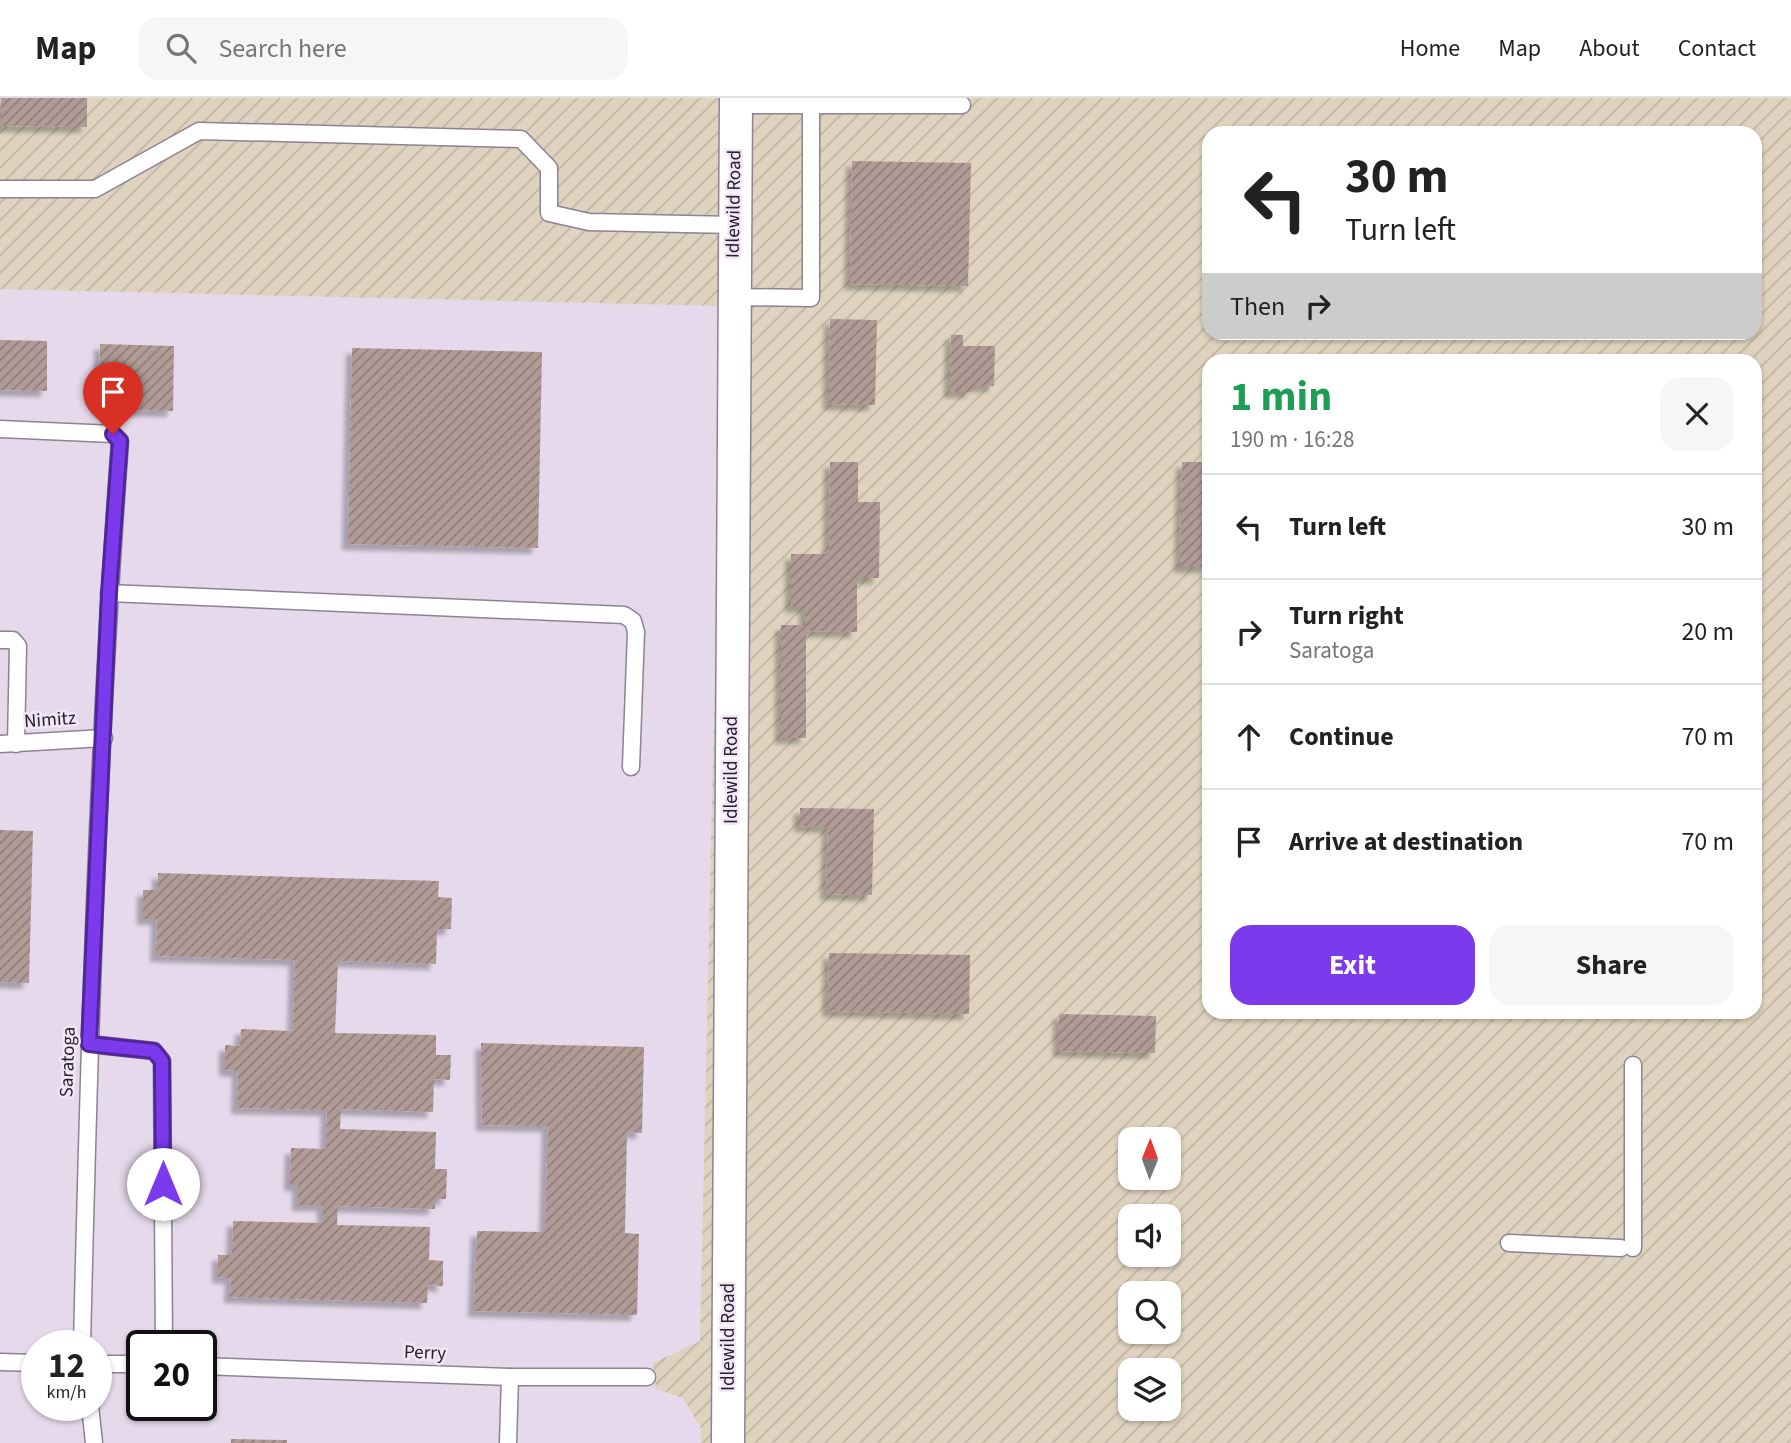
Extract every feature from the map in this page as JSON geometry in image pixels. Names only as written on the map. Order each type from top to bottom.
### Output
[{"type":"street","name":"Idlewild Road","points":[[728,1443],[736,102]]},
{"type":"lane","points":[[736,102],[962,105]]},
{"type":"lane","points":[[733,297],[811,298],[811,105]]},
{"type":"lane","points":[[0,188],[95,189],[199,131],[521,139],[549,168],[549,213],[589,222],[734,225]]},
{"type":"lane","name":"Saratoga","points":[[0,429],[113,434],[120,441],[109,593],[89,1044],[82,1330]]},
{"type":"lane","points":[[109,593],[624,615],[633,621],[636,632],[631,767]]},
{"type":"lane","points":[[0,640],[13,640],[18,646],[8,744]]},
{"type":"lane","name":"Nimitz","points":[[8,744],[104,738]]},
{"type":"lane","points":[[89,1044],[154,1051],[162,1061],[164,1330]]},
{"type":"lane","points":[[1509,1243],[1627,1248],[1633,1065]]},
{"type":"lane","points":[[0,1362],[21,1363]]},
{"type":"lane","name":"Perry","points":[[217,1367],[510,1377],[647,1377]]},
{"type":"lane","points":[[508,1443],[510,1377]]},
{"type":"lane","points":[[92,1421],[94,1443]]},
{"type":"shaded area","points":[[0,98],[1791,98],[1791,1443],[701,1443],[701,1428],[683,1398],[656,1389],[653,1363],[700,1341],[723,306],[0,289]]},
{"type":"building","points":[[1,98],[87,98],[87,127],[1,126]]},
{"type":"building","points":[[852,161],[971,163],[968,286],[850,284]]},
{"type":"building","points":[[830,319],[877,320],[875,405],[829,404]]},
{"type":"building","points":[[951,335],[963,335],[963,346],[995,346],[994,386],[972,386],[972,392],[950,392]]},
{"type":"building","points":[[0,340],[47,341],[47,391],[0,390]]},
{"type":"building","points":[[100,344],[174,346],[173,411],[99,409]]},
{"type":"building","points":[[352,348],[542,352],[538,548],[348,544]]},
{"type":"building","points":[[830,462],[858,462],[858,502],[880,502],[879,578],[857,578],[857,632],[806,631],[806,738],[781,738],[781,625],[805,625],[805,607],[791,607],[791,554],[829,554]]},
{"type":"building","points":[[1182,462],[1202,462],[1202,567],[1180,567]]},
{"type":"building","points":[[800,808],[874,809],[872,895],[826,894],[828,827],[800,826]]},
{"type":"building","points":[[0,830],[33,831],[29,983],[0,982]]},
{"type":"building","points":[[158,873],[439,881],[438,897],[452,898],[451,929],[437,929],[436,964],[338,961],[335,1033],[436,1035],[436,1055],[451,1055],[450,1080],[434,1079],[433,1112],[341,1109],[340,1129],[436,1132],[435,1169],[447,1169],[446,1199],[435,1199],[435,1209],[338,1206],[337,1225],[430,1227],[429,1260],[443,1261],[443,1286],[428,1285],[427,1303],[230,1297],[231,1278],[218,1277],[218,1255],[232,1255],[233,1221],[323,1223],[323,1205],[298,1205],[298,1185],[290,1185],[291,1148],[326,1149],[327,1110],[237,1108],[238,1071],[225,1070],[225,1045],[240,1046],[241,1029],[293,1031],[295,960],[156,956],[157,919],[143,919],[143,890],[158,890]]},
{"type":"building","points":[[829,953],[970,955],[969,1014],[828,1011]]},
{"type":"building","points":[[1059,1014],[1156,1016],[1155,1053],[1059,1051]]},
{"type":"building","points":[[481,1043],[644,1047],[642,1133],[627,1132],[625,1233],[639,1234],[637,1315],[474,1311],[477,1231],[545,1232],[548,1126],[482,1125]]},
{"type":"building","points":[[231,1439],[287,1440],[287,1443],[231,1443]]},
{"type":"route","points":[[113,434],[120,441],[109,593],[89,1044],[154,1051],[162,1061],[163,1184]]}]
